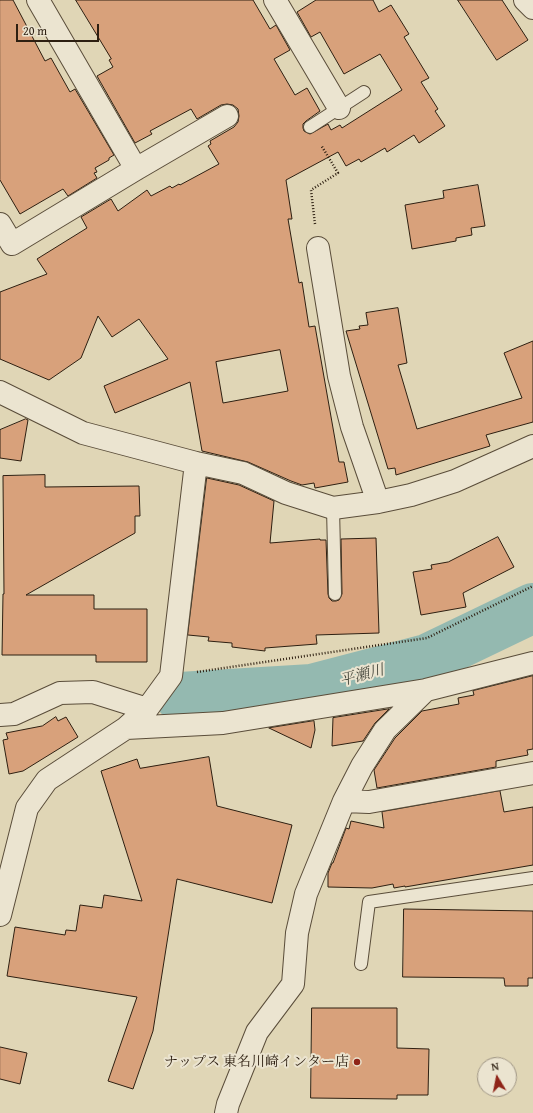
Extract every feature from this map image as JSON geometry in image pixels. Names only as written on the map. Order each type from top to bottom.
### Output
[{"type":"street","points":[[38,0],[136,169]]},
{"type":"street","points":[[275,0],[339,108]]},
{"type":"street","points":[[525,0],[533,8]]},
{"type":"street","points":[[0,224],[12,244],[226,116]]},
{"type":"street","points":[[318,248],[339,376],[352,427],[378,502]]},
{"type":"street","points":[[0,392],[83,433],[196,463],[243,473],[286,493],[333,508],[378,502],[411,495],[455,481],[533,446]]},
{"type":"street","points":[[0,916],[27,808],[47,780],[126,728],[147,709],[171,676],[196,463]]},
{"type":"street","points":[[126,728],[223,723],[426,690],[533,663]]},
{"type":"street","points":[[226,1113],[228,1104],[257,1032],[294,984],[297,933],[306,894],[344,801],[362,766],[385,730],[426,690]]},
{"type":"street","points":[[0,715],[14,714],[60,694],[93,692],[147,709]]},
{"type":"street","points":[[344,801],[369,802],[533,773]]},
{"type":"lane","points":[[310,127],[364,92]]},
{"type":"lane","points":[[333,508],[335,594]]},
{"type":"lane","points":[[361,964],[369,902],[533,878]]},
{"type":"path","points":[[310,127],[338,173],[311,190],[318,248]]},
{"type":"path","points":[[171,676],[427,638],[533,586]]},
{"type":"building","points":[[0,0],[13,0],[45,61],[51,58],[70,92],[75,89],[114,155],[109,158],[109,160],[95,168],[97,172],[94,173],[97,178],[68,196],[63,189],[20,214],[0,180]]},
{"type":"building","points":[[76,0],[253,0],[270,29],[276,25],[290,50],[274,59],[295,95],[307,88],[320,111],[303,124],[304,131],[310,134],[328,124],[331,130],[340,125],[342,128],[402,90],[380,54],[344,74],[320,32],[311,37],[297,12],[316,0],[373,0],[379,12],[391,5],[409,34],[404,37],[429,78],[421,82],[438,109],[435,111],[445,126],[419,143],[414,135],[387,152],[385,148],[361,162],[359,159],[346,166],[338,152],[286,180],[292,219],[288,219],[299,283],[302,282],[309,327],[315,326],[339,462],[344,462],[348,482],[315,488],[314,483],[302,485],[248,462],[202,451],[190,382],[115,413],[104,386],[168,359],[139,319],[112,337],[98,316],[81,358],[49,380],[0,359],[0,292],[47,274],[37,259],[87,228],[81,217],[111,199],[118,211],[147,190],[151,196],[170,186],[172,188],[179,184],[180,185],[219,164],[208,146],[211,144],[210,141],[234,127],[238,122],[238,109],[233,105],[221,105],[197,119],[191,109],[150,131],[152,134],[135,143],[97,76],[113,67],[109,60],[111,59]],"holes":[[[280,350],[288,391],[223,403],[216,362]]]},
{"type":"building","points":[[458,0],[502,0],[528,40],[497,60]]},
{"type":"building","points":[[478,185],[485,226],[471,228],[472,235],[456,238],[456,241],[412,249],[405,205],[444,198],[443,191]]},
{"type":"building","points":[[398,308],[407,363],[398,365],[417,429],[522,398],[504,353],[533,341],[533,422],[486,435],[490,446],[396,475],[395,468],[388,469],[346,331],[360,329],[359,326],[368,325],[366,313]]},
{"type":"building","points":[[26,419],[28,420],[21,461],[0,458],[0,430]]},
{"type":"building","points":[[45,475],[45,487],[139,486],[140,516],[135,516],[135,533],[26,595],[94,595],[94,609],[147,609],[147,662],[96,662],[96,655],[2,655],[4,594],[3,476]]},
{"type":"building","points":[[207,478],[239,485],[274,501],[270,543],[320,539],[326,540],[328,594],[332,601],[339,600],[342,594],[341,539],[376,538],[379,633],[316,635],[317,644],[265,648],[265,651],[232,647],[232,643],[208,641],[209,637],[188,635]]},
{"type":"building","points":[[498,537],[514,567],[463,593],[466,607],[421,615],[413,572],[432,569],[431,565],[448,562]]},
{"type":"building","points":[[533,676],[533,749],[527,750],[528,755],[496,761],[496,767],[377,788],[374,770],[395,738],[422,711],[459,704],[458,698],[474,695],[473,691]]},
{"type":"building","points":[[389,709],[375,723],[363,741],[332,746],[333,718]]},
{"type":"building","points":[[56,717],[58,721],[66,717],[78,737],[23,771],[9,774],[3,740],[8,739],[6,733],[42,726]]},
{"type":"building","points":[[314,721],[315,730],[311,748],[269,728]]},
{"type":"building","points":[[209,757],[217,806],[292,825],[272,903],[177,879],[153,1031],[133,1089],[108,1081],[137,997],[7,976],[15,927],[65,935],[66,930],[76,931],[80,905],[102,908],[104,895],[142,901],[101,771],[137,759],[140,768]]},
{"type":"building","points":[[500,791],[504,812],[533,807],[533,865],[405,887],[394,888],[393,884],[372,888],[328,887],[328,873],[346,828],[349,829],[351,821],[384,828],[382,812]]},
{"type":"building","points":[[404,909],[533,911],[533,978],[528,978],[528,986],[505,986],[504,978],[403,977]]},
{"type":"building","points":[[312,1008],[397,1008],[397,1048],[429,1049],[428,1095],[397,1095],[397,1099],[311,1098]]},
{"type":"building","points":[[0,1047],[27,1053],[20,1084],[0,1079]]},
{"type":"waterway","name":"平瀬川","points":[[180,697],[312,689],[427,659],[533,608]]},
{"type":"place","name":"ナップス 東名川崎インター店","points":[[357,1062]]}]
